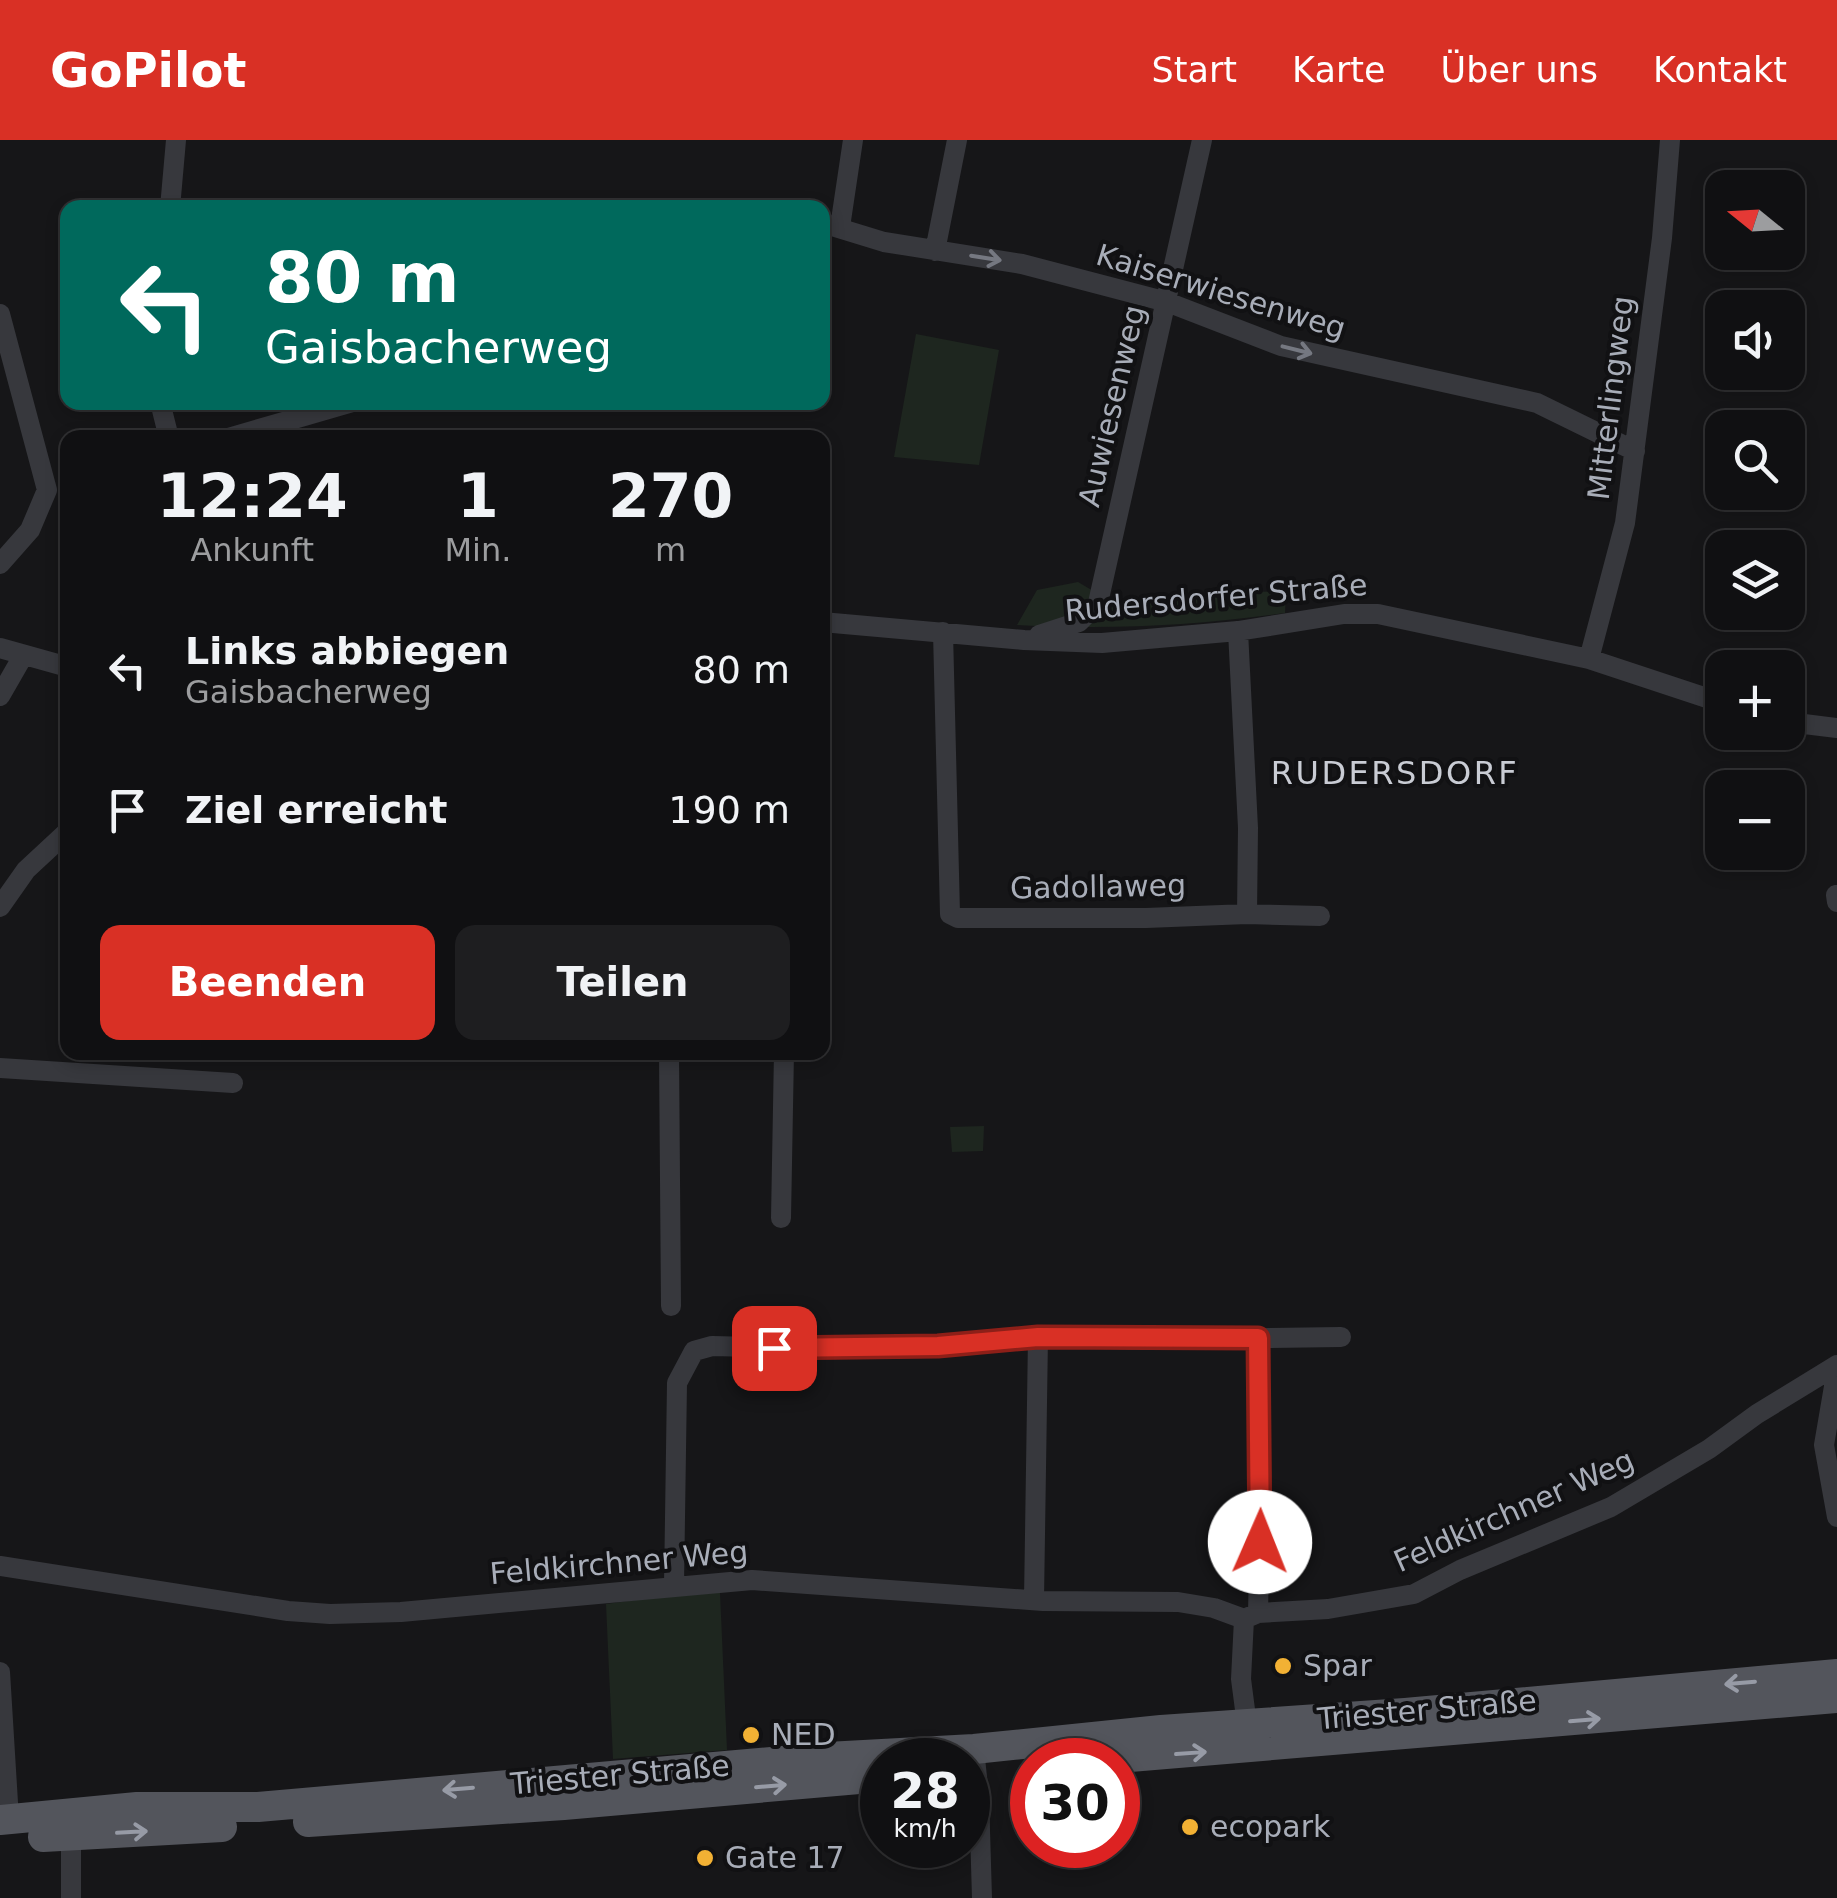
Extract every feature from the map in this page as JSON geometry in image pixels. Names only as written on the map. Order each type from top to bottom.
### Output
[{"type":"main road","name":"Triester Straße","points":[[990,1759],[1160,1730],[1837,1674]]},
{"type":"main road","name":"Triester Straße","points":[[1140,1756],[1837,1698]]},
{"type":"main road","name":"Triester Straße","points":[[3,1826],[121,1808],[258,1807],[827,1757],[860,1758]]},
{"type":"main road","name":"Triester Straße","points":[[3,1826],[70,1834],[450,1814],[860,1779]]},
{"type":"street","points":[[171,200],[176,140]]},
{"type":"street","name":"Kaiserwiesenweg","points":[[854,140],[831,225],[884,242],[1022,264],[1167,302],[1281,346],[1537,402],[1635,452]]},
{"type":"street","points":[[936,250],[957,140]]},
{"type":"street","name":"Auwiesenweg","points":[[1024,640],[1078,622],[1098,603],[1202,140]]},
{"type":"street","name":"Mitterlingweg","points":[[1589,659],[1626,523],[1662,238],[1670,140]]},
{"type":"street","points":[[0,314],[5,347],[57,487],[30,530],[0,564]]},
{"type":"street","points":[[256,430],[325,410]]},
{"type":"street","name":"Rudersdorfer Straße","points":[[830,623],[1102,643],[1238,631],[1315,617],[1378,614],[1589,659],[1705,697]]},
{"type":"street","points":[[1238,631],[1248,828],[1247,914],[1320,916]]},
{"type":"street","name":"Gadollaweg","points":[[942,632],[952,916],[1048,920],[1247,914]]},
{"type":"street","points":[[0,648],[60,665]]},
{"type":"street","points":[[0,696],[23,656]]},
{"type":"street","points":[[1805,724],[1837,728]]},
{"type":"street","points":[[0,906],[26,870],[60,838]]},
{"type":"street","points":[[668,1060],[671,1306]]},
{"type":"street","points":[[781,1218],[784,1060]]},
{"type":"street","points":[[0,1068],[233,1083]]},
{"type":"street","points":[[674,1585],[676,1383],[694,1351],[712,1346],[938,1346],[1038,1337],[1342,1337]]},
{"type":"street","points":[[1034,1600],[1038,1337]]},
{"type":"street","points":[[1247,1725],[1242,1679],[1260,1519],[1258,1338]]},
{"type":"street","points":[[1837,1367],[1824,1445],[1837,1517]]},
{"type":"street","name":"Feldkirchner Weg","points":[[0,1566],[288,1611],[330,1614],[499,1604],[752,1580],[1034,1600],[1178,1602],[1251,1616],[1328,1609],[1414,1594],[1460,1570],[1611,1507],[1837,1367]]},
{"type":"street","points":[[0,1672],[3,1826]]},
{"type":"street","points":[[70,1834],[71,1898]]},
{"type":"street","points":[[980,1868],[982,1898]]},
{"type":"shaded area","points":[[916,334],[999,350],[979,465],[894,457]]},
{"type":"shaded area","points":[[1078,582],[1112,602],[1194,591],[1286,592],[1285,613],[1151,626],[1017,625],[1037,590]]},
{"type":"shaded area","points":[[984,1126],[983,1151],[952,1152],[950,1127]]},
{"type":"shaded area","points":[[688,1593],[720,1593],[727,1750],[613,1759],[606,1604]]},
{"type":"place","name":"Spar","points":[[1283,1666]]},
{"type":"place","name":"NED","points":[[751,1735]]},
{"type":"place","name":"ecopark","points":[[1190,1827]]},
{"type":"place","name":"Gate 17","points":[[705,1858]]},
{"type":"district","name":"RUDERSDORF","points":[[1395,773]]},
{"type":"route","points":[[774,1348],[938,1346],[1038,1337],[1258,1338],[1260,1542]]}]
